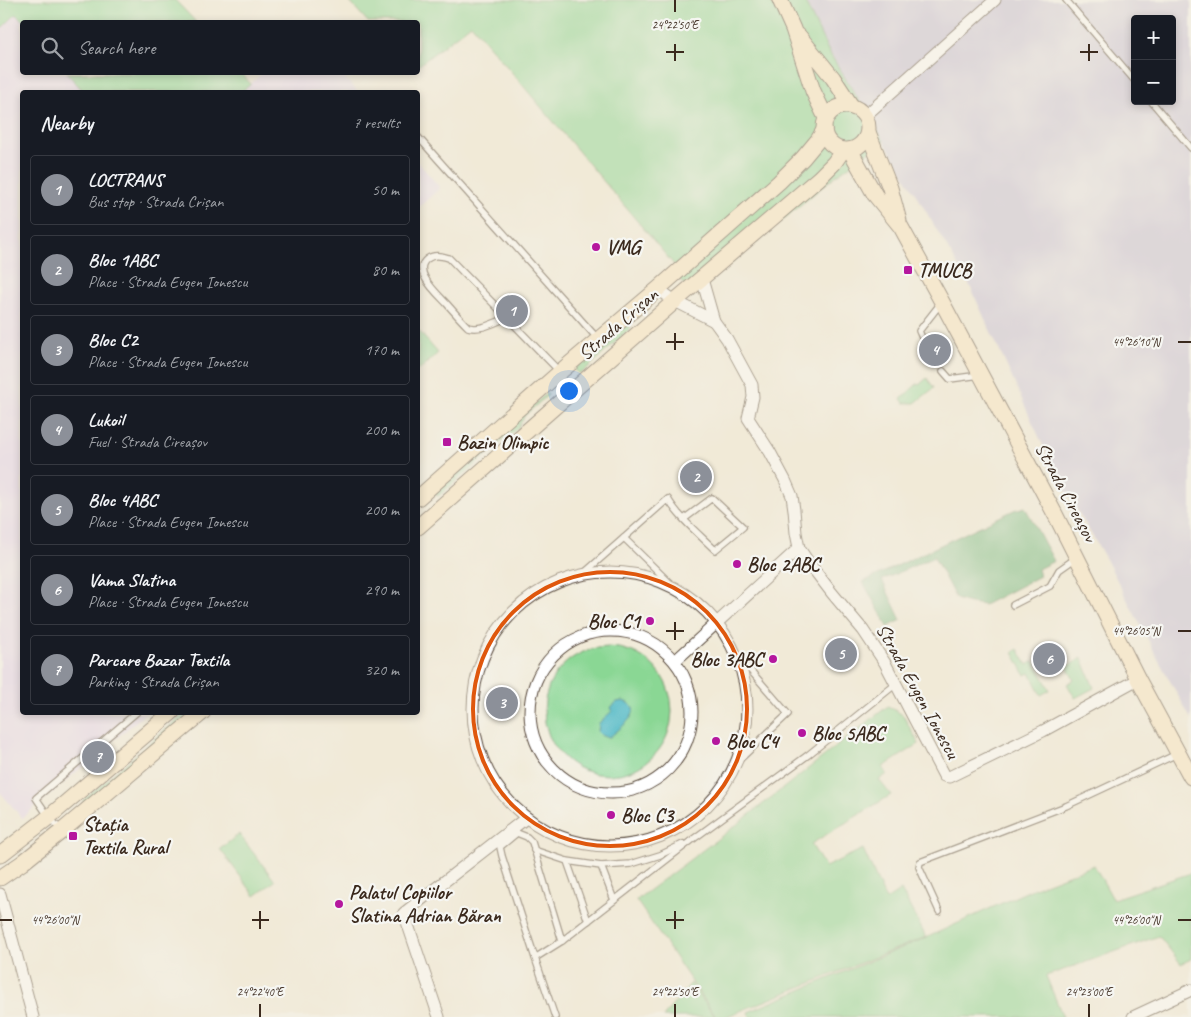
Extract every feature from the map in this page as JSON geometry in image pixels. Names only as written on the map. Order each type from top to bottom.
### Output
[{"type":"main road","points":[[780,0],[793,28],[825,124],[826,137],[830,144],[836,148],[847,150],[856,148],[866,139],[868,132],[868,121],[865,116],[857,108],[852,107],[844,106],[837,108],[831,112],[825,124]]},
{"type":"main road","points":[[793,28],[833,78],[852,107]]},
{"type":"main road","name":"Strada Crișan","points":[[420,496],[779,182],[818,140],[825,124]]},
{"type":"main road","name":"Strada Cireașov","points":[[868,132],[890,188],[900,227]]},
{"type":"main road","name":"Strada Crișan","points":[[420,525],[675,301],[827,172],[847,150]]},
{"type":"main road","name":"Strada Cireașov","points":[[847,150],[875,195],[900,227],[942,302],[1077,556],[1138,679],[1191,777]]},
{"type":"main road","points":[[0,856],[49,817],[168,715]]},
{"type":"main road","points":[[0,878],[62,831],[199,715]]},
{"type":"street","points":[[865,116],[995,0]]},
{"type":"street","name":"Strada Eugen Ionescu","points":[[702,279],[714,322],[727,339],[752,385],[753,397],[748,418],[770,452],[792,496],[799,548],[808,563],[863,630],[885,663],[944,776],[949,777],[1043,731],[1138,679]]},
{"type":"street","name":"Strada Eugen Ionescu","points":[[658,289],[675,301],[714,322]]},
{"type":"street","points":[[675,661],[799,548]]},
{"type":"street","points":[[631,573],[675,588],[698,603],[717,622],[738,656],[747,691],[747,727],[738,761],[724,786],[706,808],[674,831],[638,844],[598,846],[560,838],[526,818],[503,796],[486,768],[475,738],[472,706],[477,674],[489,644],[510,614],[528,598],[555,583],[584,574],[631,573]]},
{"type":"street","points":[[620,631],[641,636],[659,646],[675,661],[687,682],[693,706],[691,730],[682,753],[667,772],[648,786],[626,793],[602,794],[579,788],[559,776],[543,758],[533,736],[529,712],[533,688],[544,666],[560,648],[578,638],[599,632],[620,631]]},
{"type":"street","points":[[439,1017],[404,914],[516,830],[526,818]]},
{"type":"street","points":[[0,894],[33,1017]]},
{"type":"street","points":[[1133,1017],[1191,990]]},
{"type":"lane","points":[[1066,0],[1131,76]]},
{"type":"lane","points":[[1155,105],[1191,148]]},
{"type":"lane","points":[[420,140],[598,339]]},
{"type":"lane","points":[[507,318],[481,328],[468,328],[429,284],[422,268],[423,262],[429,257],[439,255],[449,258],[560,372]]},
{"type":"lane","points":[[923,340],[919,332],[942,302]]},
{"type":"lane","points":[[943,371],[950,379],[981,374]]},
{"type":"lane","points":[[584,574],[668,499],[684,519],[716,550],[743,527],[712,498],[684,519]]},
{"type":"lane","points":[[624,538],[675,588]]},
{"type":"lane","points":[[1013,605],[1050,586],[1059,570],[1077,556]]},
{"type":"lane","points":[[738,656],[788,714],[738,761]]},
{"type":"lane","points":[[535,958],[562,941],[692,840],[808,755],[896,684]]},
{"type":"lane","points":[[62,831],[49,817],[36,798],[133,715]]},
{"type":"lane","points":[[939,911],[919,867],[920,862],[1066,806],[1178,754]]},
{"type":"lane","points":[[555,1017],[500,847],[516,830],[532,842],[562,941]]},
{"type":"lane","points":[[534,850],[567,861],[602,866],[631,864],[660,855],[692,840]]},
{"type":"lane","points":[[567,861],[588,921]]},
{"type":"lane","points":[[602,866],[614,900]]},
{"type":"highlighted area","points":[[631,573],[675,588],[698,603],[717,622],[738,656],[747,691],[747,727],[738,761],[724,787],[706,808],[674,831],[637,844],[598,846],[560,838],[526,818],[503,796],[486,768],[475,738],[472,706],[477,674],[495,633],[528,598],[555,583],[583,574]]},
{"type":"shaded area","points":[[804,0],[1191,0],[1191,719],[1106,559],[1057,476],[969,284],[829,52]]},
{"type":"shaded area","points":[[16,14],[22,20],[20,20],[20,75],[69,75],[82,90],[20,90],[20,715],[144,715],[22,818],[0,792],[0,30]]},
{"type":"shaded area","points":[[261,75],[342,75],[356,90],[243,90]]},
{"type":"shaded area","points":[[420,164],[440,188],[420,206]]},
{"type":"green space","points":[[0,0],[175,0],[194,20],[22,20],[16,14],[0,30]]},
{"type":"green space","points":[[348,0],[804,0],[829,52],[884,141],[834,177],[697,291],[684,284],[677,277],[681,273],[471,24],[420,64],[420,20],[366,20]]},
{"type":"green space","points":[[69,75],[243,75],[251,84],[244,90],[82,90]]},
{"type":"green space","points":[[650,303],[651,305],[632,321],[629,330],[582,373],[575,371],[575,368]]},
{"type":"green space","points":[[420,332],[438,353],[420,369]]},
{"type":"green space","points":[[927,378],[934,388],[915,403],[904,403],[901,399],[917,384],[919,385]]},
{"type":"green space","points":[[547,393],[548,395],[525,415],[518,428],[440,495],[437,496],[435,494],[435,491]]},
{"type":"green space","points":[[1025,507],[1054,561],[1038,569],[1040,576],[984,605],[970,603],[956,599],[934,557],[882,580],[901,620],[888,627],[863,582],[1014,510]]},
{"type":"green space","points":[[608,647],[632,652],[653,666],[667,687],[672,711],[667,735],[653,756],[632,770],[608,775],[584,770],[563,756],[549,735],[544,711],[549,687],[563,666],[584,652]]},
{"type":"green space","points":[[1018,649],[1027,665],[1034,661],[1050,690],[1041,695],[1030,673],[1025,675],[1013,652]]},
{"type":"green space","points":[[1082,658],[1094,688],[1075,698],[1067,684],[1074,680],[1067,667]]},
{"type":"green space","points":[[888,706],[903,715],[919,744],[883,767],[887,774],[879,780],[891,795],[811,844],[825,867],[863,849],[886,900],[901,890],[926,937],[725,1017],[716,1017],[636,900],[731,829]]},
{"type":"green space","points":[[183,715],[191,715],[85,806],[83,800]]},
{"type":"green space","points":[[239,834],[275,881],[255,896],[220,849]]},
{"type":"green space","points":[[1094,865],[1113,899],[1191,873],[1191,959],[1181,964],[1159,936],[1046,976],[1063,1017],[750,1017],[748,1012],[930,936],[1037,887]]},
{"type":"green space","points":[[691,983],[715,1017],[663,1017]]},
{"type":"water","points":[[623,701],[630,704],[633,709],[630,719],[610,737],[602,736],[598,732],[599,723],[612,711],[610,708],[617,702]]},
{"type":"place","name":"VMG","points":[[596,247]]},
{"type":"place","name":"TMUCB","points":[[908,270]]},
{"type":"place","name":"LOCTRANS","points":[[512,311]]},
{"type":"place","name":"Lukoil","points":[[935,350]]},
{"type":"place","name":"Bazin Olimpic","points":[[447,442]]},
{"type":"place","name":"Bloc 1ABC","points":[[696,477]]},
{"type":"place","name":"Bloc 2ABC","points":[[737,564]]},
{"type":"place","name":"Bloc C1","points":[[650,621]]},
{"type":"place","name":"Bloc 4ABC","points":[[841,654]]},
{"type":"place","name":"Bloc 3ABC","points":[[773,659]]},
{"type":"place","name":"Vama Slatina","points":[[1049,659]]},
{"type":"place","name":"Bloc C2","points":[[502,703]]},
{"type":"place","name":"Bloc 5ABC","points":[[802,733]]},
{"type":"place","name":"Bloc C4","points":[[716,741]]},
{"type":"place","name":"Parcare Bazar Textila","points":[[98,757]]},
{"type":"place","name":"Bloc C3","points":[[611,815]]},
{"type":"place","name":"Stația Textila Rural","points":[[73,836]]},
{"type":"place","name":"Palatul Copiilor Slatina Adrian Băran","points":[[339,904]]}]
